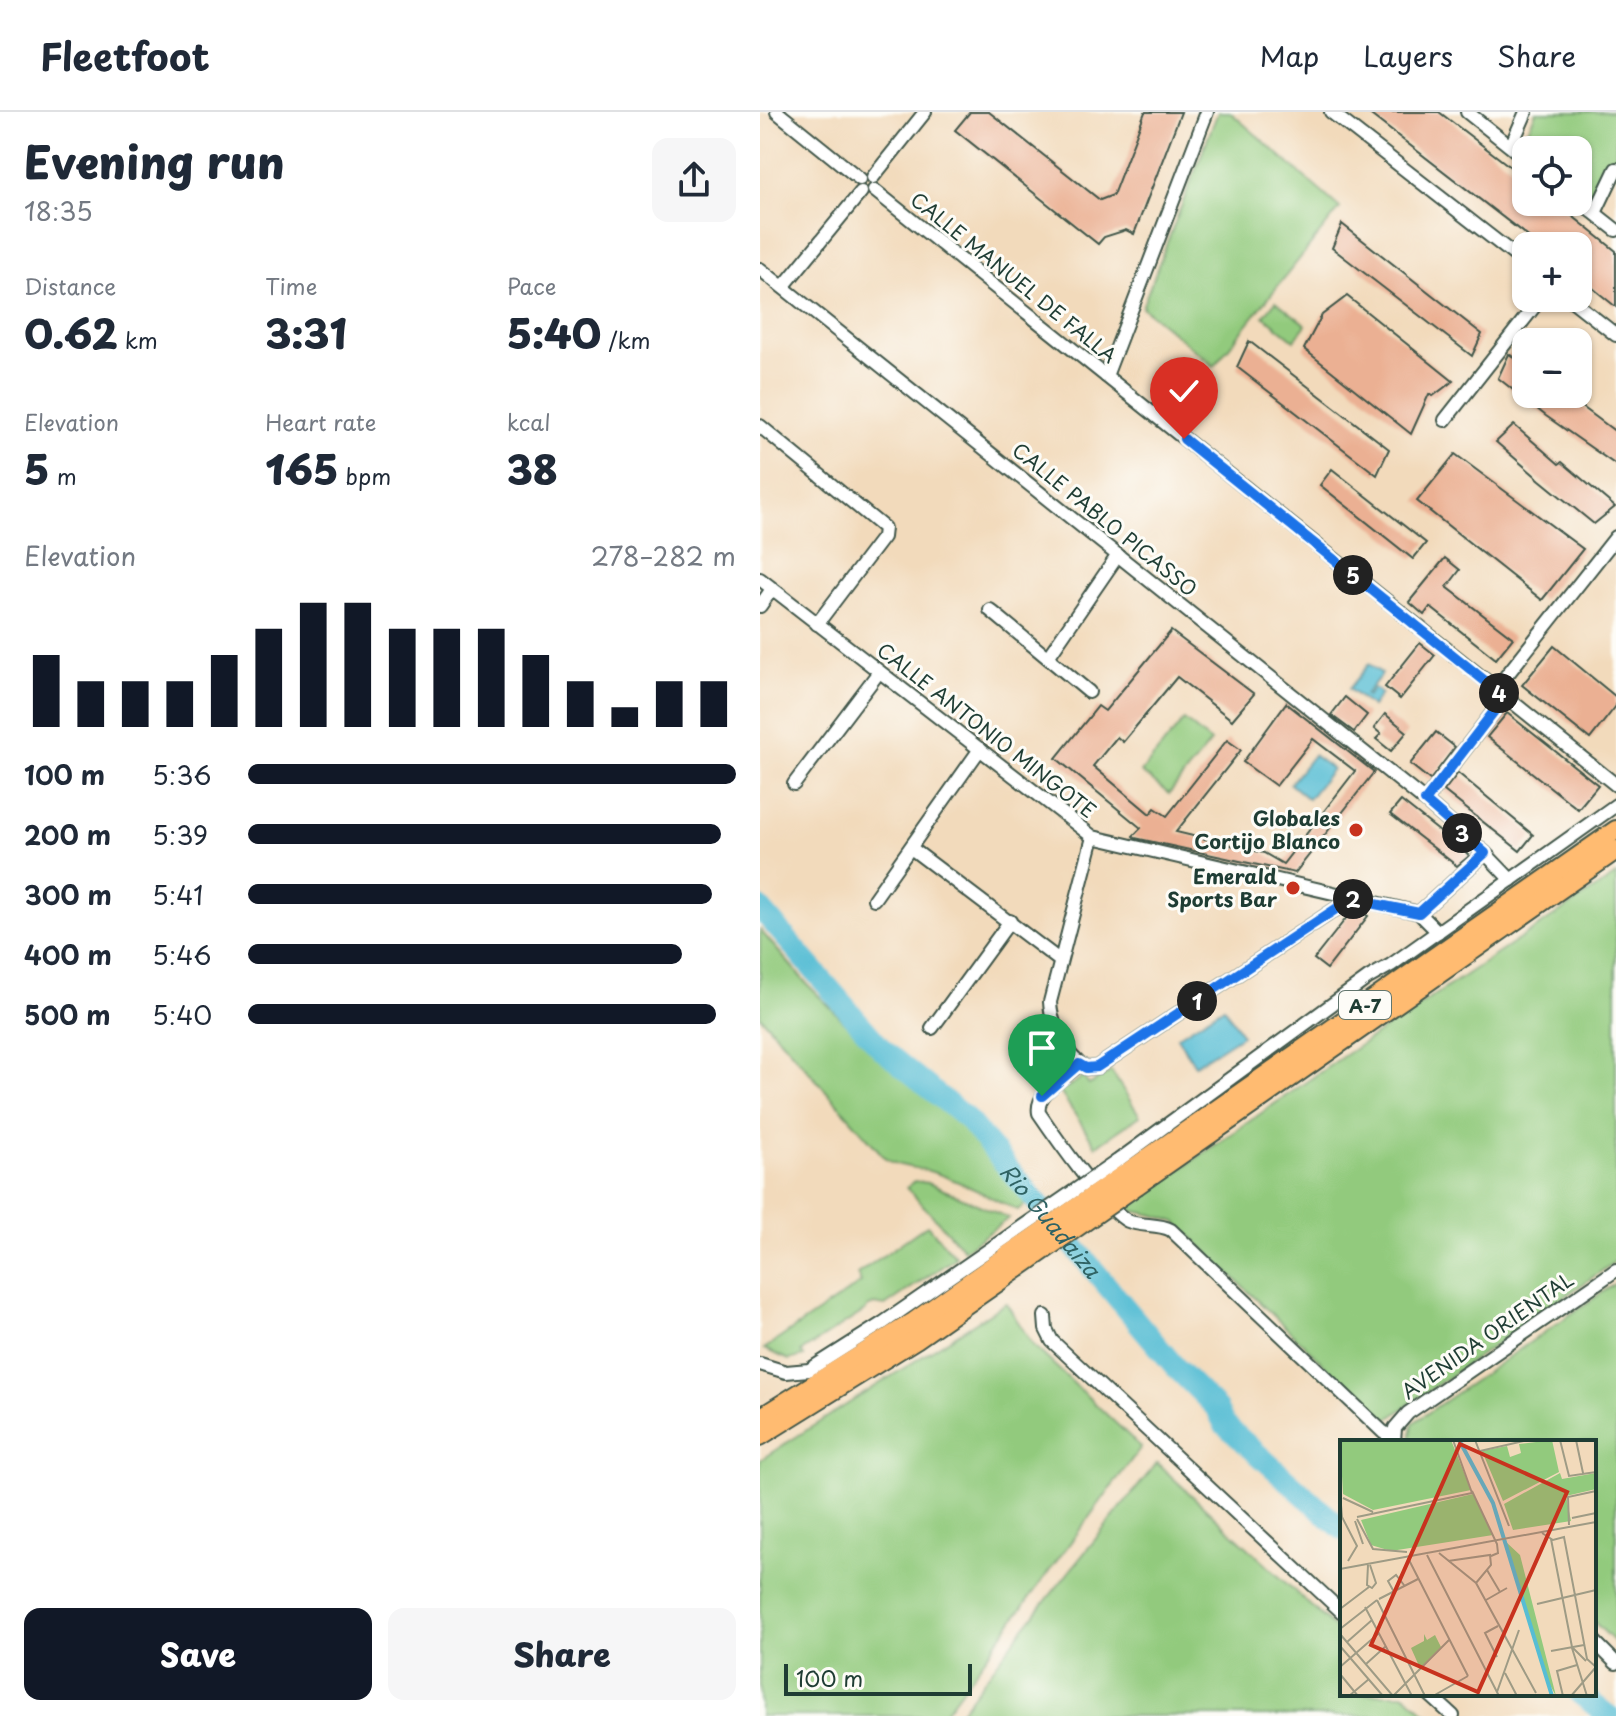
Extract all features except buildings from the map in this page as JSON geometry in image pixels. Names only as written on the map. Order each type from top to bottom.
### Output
[{"type":"highway","name":"A-7","points":[[1126,1173],[1557,892],[1613,836]]},
{"type":"highway","name":"A-7","points":[[760,1418],[912,1323],[1613,836]]},
{"type":"highway","points":[[1557,892],[1592,879],[1616,863]]},
{"type":"highway","name":"A-7","points":[[760,1436],[916,1339],[1005,1258]]},
{"type":"street","name":"CALLE MANUEL DE FALLA","points":[[777,112],[1616,785]]},
{"type":"street","points":[[783,287],[925,112]]},
{"type":"street","points":[[1106,376],[1207,112]]},
{"type":"street","points":[[1331,112],[1512,253]]},
{"type":"street","points":[[1467,112],[1511,146],[1526,112]]},
{"type":"street","points":[[1595,213],[1616,169]]},
{"type":"street","points":[[1592,211],[1616,230]]},
{"type":"street","name":"CALLE PABLO PICASSO","points":[[760,269],[1425,801],[1511,880]]},
{"type":"street","points":[[1445,420],[1530,312]]},
{"type":"street","points":[[1587,312],[1616,335]]},
{"type":"street","points":[[760,426],[884,528],[883,537],[817,624]]},
{"type":"street","points":[[1425,801],[1616,537]]},
{"type":"street","points":[[1048,657],[1118,555]]},
{"type":"street","name":"CALLE ANTONIO MINGOTE","points":[[760,579],[1093,837],[1419,913]]},
{"type":"street","points":[[760,606],[772,589]]},
{"type":"street","points":[[990,610],[1089,692]]},
{"type":"street","points":[[794,784],[879,672]]},
{"type":"street","points":[[874,899],[980,749]]},
{"type":"street","points":[[760,1364],[794,1373],[816,1366],[1005,1258],[1126,1173],[1368,978],[1616,805]]},
{"type":"street","points":[[1093,837],[1050,1002],[1051,1020],[1079,1064],[1086,1068],[1097,1067],[1351,899]]},
{"type":"street","points":[[911,848],[1059,960]]},
{"type":"street","points":[[1438,932],[1419,913],[1485,853]]},
{"type":"street","points":[[932,1028],[1010,921]]},
{"type":"street","points":[[1079,1064],[1042,1096],[1038,1104],[1039,1113],[1073,1160],[1120,1215],[1138,1224],[1165,1226],[1171,1230],[1394,1440]]},
{"type":"street","name":"AVENIDA ORIENTAL","points":[[1394,1440],[1395,1428],[1408,1413],[1616,1270]]},
{"type":"street","points":[[1045,1316],[1046,1329],[1052,1341],[1340,1610]]},
{"type":"street","points":[[1596,1643],[1616,1663]]},
{"type":"street","points":[[1431,1696],[1453,1716]]},
{"type":"green space","points":[[1218,112],[1230,112],[1340,208],[1214,366],[1142,307]]},
{"type":"green space","points":[[1536,112],[1616,112],[1616,154],[1593,203],[1592,136],[1525,136]]},
{"type":"green space","points":[[1276,301],[1306,325],[1294,340],[1264,316]]},
{"type":"green space","points":[[1184,720],[1211,742],[1169,794],[1141,772]]},
{"type":"green space","points":[[1616,875],[1616,1261],[1384,1422],[1176,1222],[1123,1209],[1345,1055]]},
{"type":"green space","points":[[760,930],[807,984],[869,1046],[927,1091],[973,1134],[1029,1202],[1018,1210],[952,1179],[886,1159],[760,1016]]},
{"type":"green space","points":[[1111,1071],[1140,1116],[1096,1146],[1060,1092],[1083,1077],[1089,1085]]},
{"type":"green space","points":[[914,1181],[928,1183],[1009,1218],[964,1250],[907,1188]]},
{"type":"green space","points":[[927,1225],[956,1257],[885,1306],[874,1304],[867,1307],[801,1352],[804,1356],[789,1360],[764,1349],[861,1283],[857,1274]]},
{"type":"green space","points":[[1616,1283],[1616,1643],[1596,1624],[1596,1440],[1410,1440],[1413,1423]]},
{"type":"green space","points":[[1006,1303],[1033,1345],[1141,1447],[942,1716],[760,1716],[760,1460]]},
{"type":"green space","points":[[1157,1463],[1340,1633],[1340,1696],[1407,1696],[1429,1716],[957,1716]]},
{"type":"water","points":[[1369,664],[1382,674],[1365,695],[1374,688],[1381,694],[1372,707],[1349,689]]},
{"type":"water","points":[[1313,755],[1332,769],[1308,799],[1290,784]]},
{"type":"water","points":[[1224,1007],[1242,1035],[1195,1065],[1177,1037]]},
{"type":"waterway","name":"Rio Guadaiza","points":[[760,908],[882,1049],[967,1119],[1177,1369],[1217,1409],[1224,1424],[1340,1527]]},
{"type":"waterway","name":"Rio Guadaiza","points":[[1583,1696],[1609,1716]]},
{"type":"place","name":"Globales Cortijo Blanco","points":[[1356,830]]},
{"type":"place","name":"Emerald Sports Bar","points":[[1293,888]]},
{"type":"route","points":[[1042,1096],[1079,1064],[1086,1068],[1097,1067],[1351,899],[1419,913],[1485,853],[1425,801],[1505,697],[1184,439]]}]
